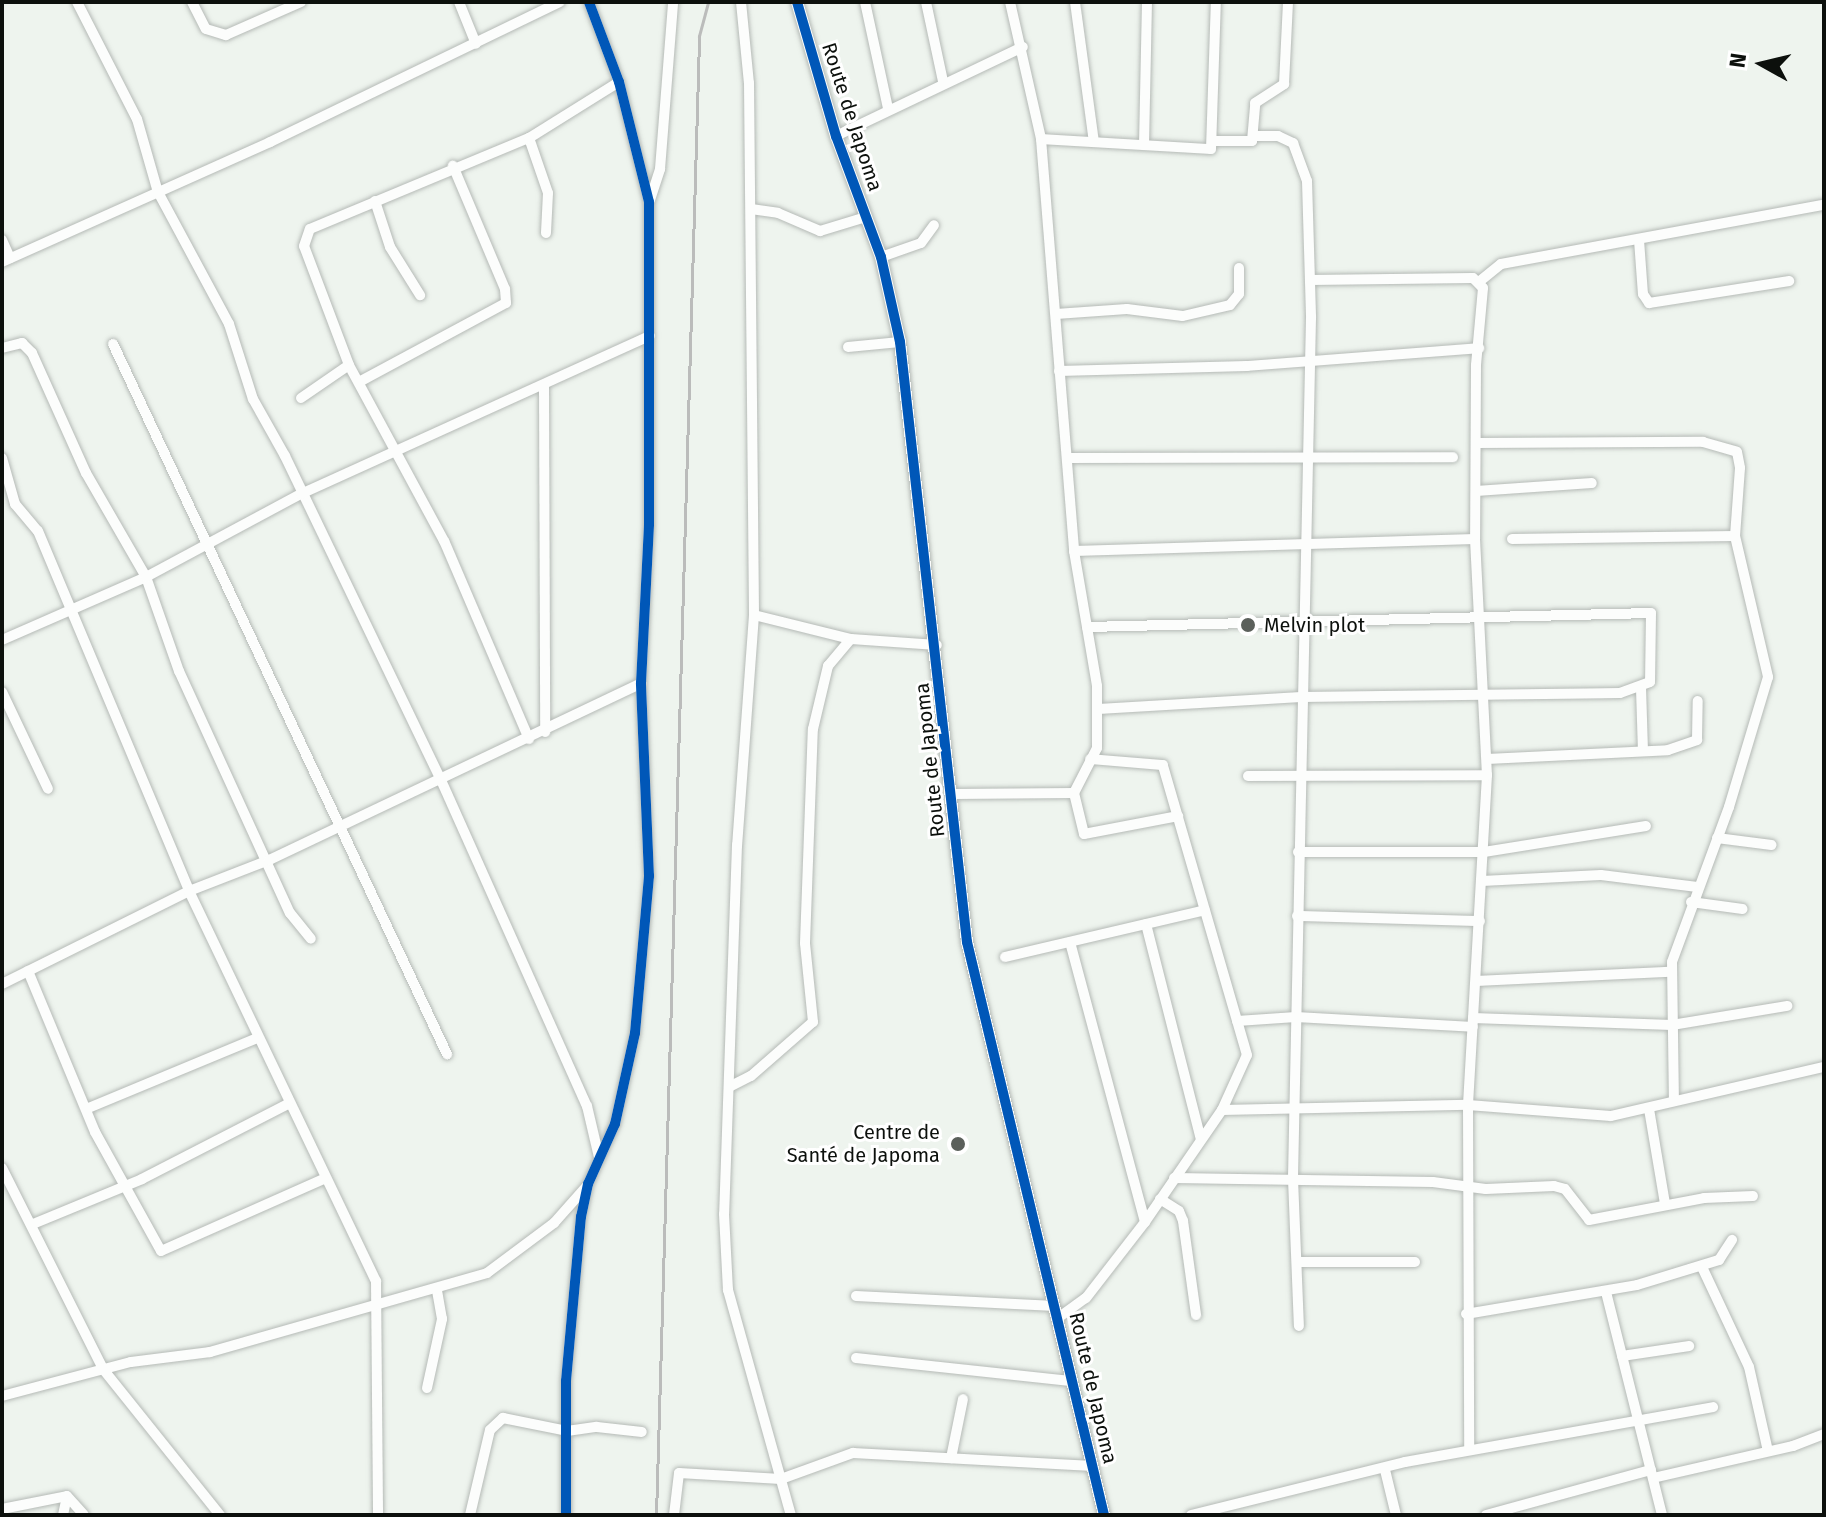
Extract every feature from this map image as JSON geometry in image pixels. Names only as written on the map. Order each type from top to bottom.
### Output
[{"type":"street","points":[[77,2],[137,119],[158,192],[229,324],[243,378],[441,780],[587,1106],[599,1157]]},
{"type":"street","points":[[192,2],[214,34],[226,35],[282,6],[301,2]]},
{"type":"street","points":[[459,2],[476,44]]},
{"type":"street","points":[[2,240],[6,260],[476,44],[560,2]]},
{"type":"street","points":[[566,1515],[568,1358],[588,1184],[621,1102],[642,975],[649,876],[641,683],[650,336],[649,202],[619,82],[589,2]]},
{"type":"street","points":[[649,202],[660,169],[673,2]]},
{"type":"street","points":[[741,2],[749,83],[754,615],[733,914],[731,1086],[725,1158],[727,1284],[791,1515]]},
{"type":"street","name":"Route de Japoma","points":[[797,2],[836,136],[881,257],[900,342],[937,645],[967,942],[1104,1515]]},
{"type":"street","points":[[865,2],[888,108]]},
{"type":"street","points":[[926,2],[943,81]]},
{"type":"street","points":[[1010,2],[1023,47],[1041,139],[1074,551],[1098,709],[1099,738],[1074,793],[1084,834],[1178,816]]},
{"type":"street","points":[[1075,2],[1094,142]]},
{"type":"street","points":[[1144,145],[1147,2]]},
{"type":"street","points":[[1041,139],[1206,151],[1215,141],[1216,2]]},
{"type":"street","points":[[1215,141],[1247,143],[1254,136],[1255,103],[1278,91],[1287,75],[1288,2]]},
{"type":"street","points":[[836,136],[943,81],[1023,47]]},
{"type":"street","points":[[529,739],[444,541],[349,365],[304,246],[310,229],[453,166],[529,138],[619,82]]},
{"type":"street","points":[[1254,136],[1278,136],[1293,143],[1307,181],[1309,359],[1293,1179],[1299,1326]]},
{"type":"street","points":[[529,138],[548,193],[546,233]]},
{"type":"street","points":[[359,382],[506,303],[505,289],[453,166]]},
{"type":"street","points":[[375,201],[390,247],[420,295]]},
{"type":"street","points":[[1310,280],[1480,281],[1501,264],[1824,205]]},
{"type":"street","points":[[751,209],[778,213],[820,231],[866,217]]},
{"type":"street","points":[[881,257],[921,243],[934,225]]},
{"type":"street","points":[[1639,240],[1643,294],[1649,303],[1789,281]]},
{"type":"street","points":[[1056,314],[1127,309],[1183,316],[1230,305],[1239,294],[1239,268]]},
{"type":"street","points":[[1469,1450],[1466,1314],[1470,1187],[1468,1105],[1487,775],[1475,539],[1480,281]]},
{"type":"street","points":[[2,640],[146,577],[301,494],[650,336]]},
{"type":"street","points":[[848,347],[900,342]]},
{"type":"street","points":[[113,344],[447,1054]]},
{"type":"street","points":[[2,348],[28,346],[86,473],[146,577],[192,699],[269,860],[290,913],[311,939]]},
{"type":"street","points":[[1059,371],[1479,348]]},
{"type":"street","points":[[301,398],[349,365]]},
{"type":"street","points":[[544,386],[545,732]]},
{"type":"street","points":[[1476,443],[1703,442],[1731,447],[1740,468],[1735,536],[1768,677],[1670,972],[1674,1101]]},
{"type":"street","points":[[1067,458],[1305,454],[1453,457]]},
{"type":"street","points":[[2,458],[15,504],[38,531],[189,891],[288,1104],[376,1281],[378,1515]]},
{"type":"street","points":[[1476,491],[1592,483]]},
{"type":"street","points":[[1512,539],[1735,536]]},
{"type":"street","points":[[1074,551],[1475,539]]},
{"type":"street","points":[[1087,627],[1651,613],[1654,670],[1650,682],[1641,688],[1482,697],[1301,697],[1098,709]]},
{"type":"street","points":[[754,615],[851,639],[937,645]]},
{"type":"street","points":[[731,1086],[751,1076],[813,1022],[805,943],[813,729],[828,666],[851,639]]},
{"type":"street","points":[[2,984],[189,891],[269,860],[545,732],[641,683]]},
{"type":"street","points":[[1641,688],[1643,751]]},
{"type":"street","points":[[2,692],[48,789]]},
{"type":"street","points":[[1487,759],[1668,750],[1697,740],[1698,701]]},
{"type":"street","points":[[856,1296],[1057,1312],[1086,1298],[1145,1222],[1222,1110],[1246,1064],[1237,1021],[1163,765],[1090,759]]},
{"type":"street","points":[[1248,776],[1487,775]]},
{"type":"street","points":[[953,794],[1074,793]]},
{"type":"street","points":[[1298,852],[1484,852],[1646,826]]},
{"type":"street","points":[[1717,838],[1772,845]]},
{"type":"street","points":[[1482,881],[1601,875],[1697,887]]},
{"type":"street","points":[[1691,902],[1743,909]]},
{"type":"street","points":[[1005,957],[1205,910]]},
{"type":"street","points":[[1297,916],[1480,921]]},
{"type":"street","points":[[1146,924],[1201,1139]]},
{"type":"street","points":[[1070,942],[1145,1222]]},
{"type":"street","points":[[28,971],[86,1109],[163,1252],[326,1178]]},
{"type":"street","points":[[1476,981],[1670,972]]},
{"type":"street","points":[[1237,1021],[1296,1017],[1672,1025],[1787,1006]]},
{"type":"street","points":[[86,1109],[257,1038]]},
{"type":"street","points":[[1222,1110],[1294,1113],[1468,1105],[1611,1116],[1824,1067]]},
{"type":"street","points":[[33,1224],[126,1182],[142,1179],[288,1104]]},
{"type":"street","points":[[1649,1109],[1665,1204]]},
{"type":"street","points":[[2,1168],[33,1224],[103,1369],[220,1515]]},
{"type":"street","points":[[1174,1178],[1565,1189],[1589,1220],[1665,1204],[1753,1196]]},
{"type":"street","points":[[2,1396],[103,1369],[210,1352],[437,1291],[499,1267],[554,1223],[588,1184]]},
{"type":"street","points":[[1160,1199],[1179,1211],[1183,1221],[1196,1315]]},
{"type":"street","points":[[1466,1314],[1606,1292],[1702,1267],[1725,1256],[1732,1240]]},
{"type":"street","points":[[1297,1262],[1415,1262]]},
{"type":"street","points":[[1702,1267],[1749,1367],[1768,1451]]},
{"type":"street","points":[[427,1388],[442,1319],[437,1291]]},
{"type":"street","points":[[1606,1292],[1662,1515]]},
{"type":"street","points":[[1622,1356],[1689,1346]]},
{"type":"street","points":[[856,1358],[1073,1381]]},
{"type":"street","points":[[951,1458],[963,1399]]},
{"type":"street","points":[[1191,1515],[1469,1450],[1713,1407]]},
{"type":"street","points":[[470,1515],[496,1422],[513,1418],[567,1431],[597,1427],[642,1432]]},
{"type":"street","points":[[1486,1515],[1652,1474],[1768,1451],[1824,1434]]},
{"type":"street","points":[[674,1515],[679,1473],[781,1479],[853,1453],[1093,1466]]},
{"type":"street","points":[[1385,1470],[1396,1515]]},
{"type":"street","points":[[2,1509],[67,1496]]},
{"type":"street","points":[[63,1515],[67,1496]]},
{"type":"street","points":[[67,1496],[84,1515]]},
{"type":"railway","points":[[656,1515],[699,36],[708,2]]},
{"type":"cycle path","points":[[566,1515],[566,1381],[581,1217],[588,1184],[615,1124],[635,1033],[649,876],[641,683],[649,524],[649,202],[619,82],[589,2]]},
{"type":"cycle path","points":[[797,2],[836,136],[881,257],[900,342],[967,942],[1104,1515]]},
{"type":"place","name":"Melvin plot","points":[[1248,625]]},
{"type":"place","name":"Centre de Santé de Japoma","points":[[958,1144]]}]
